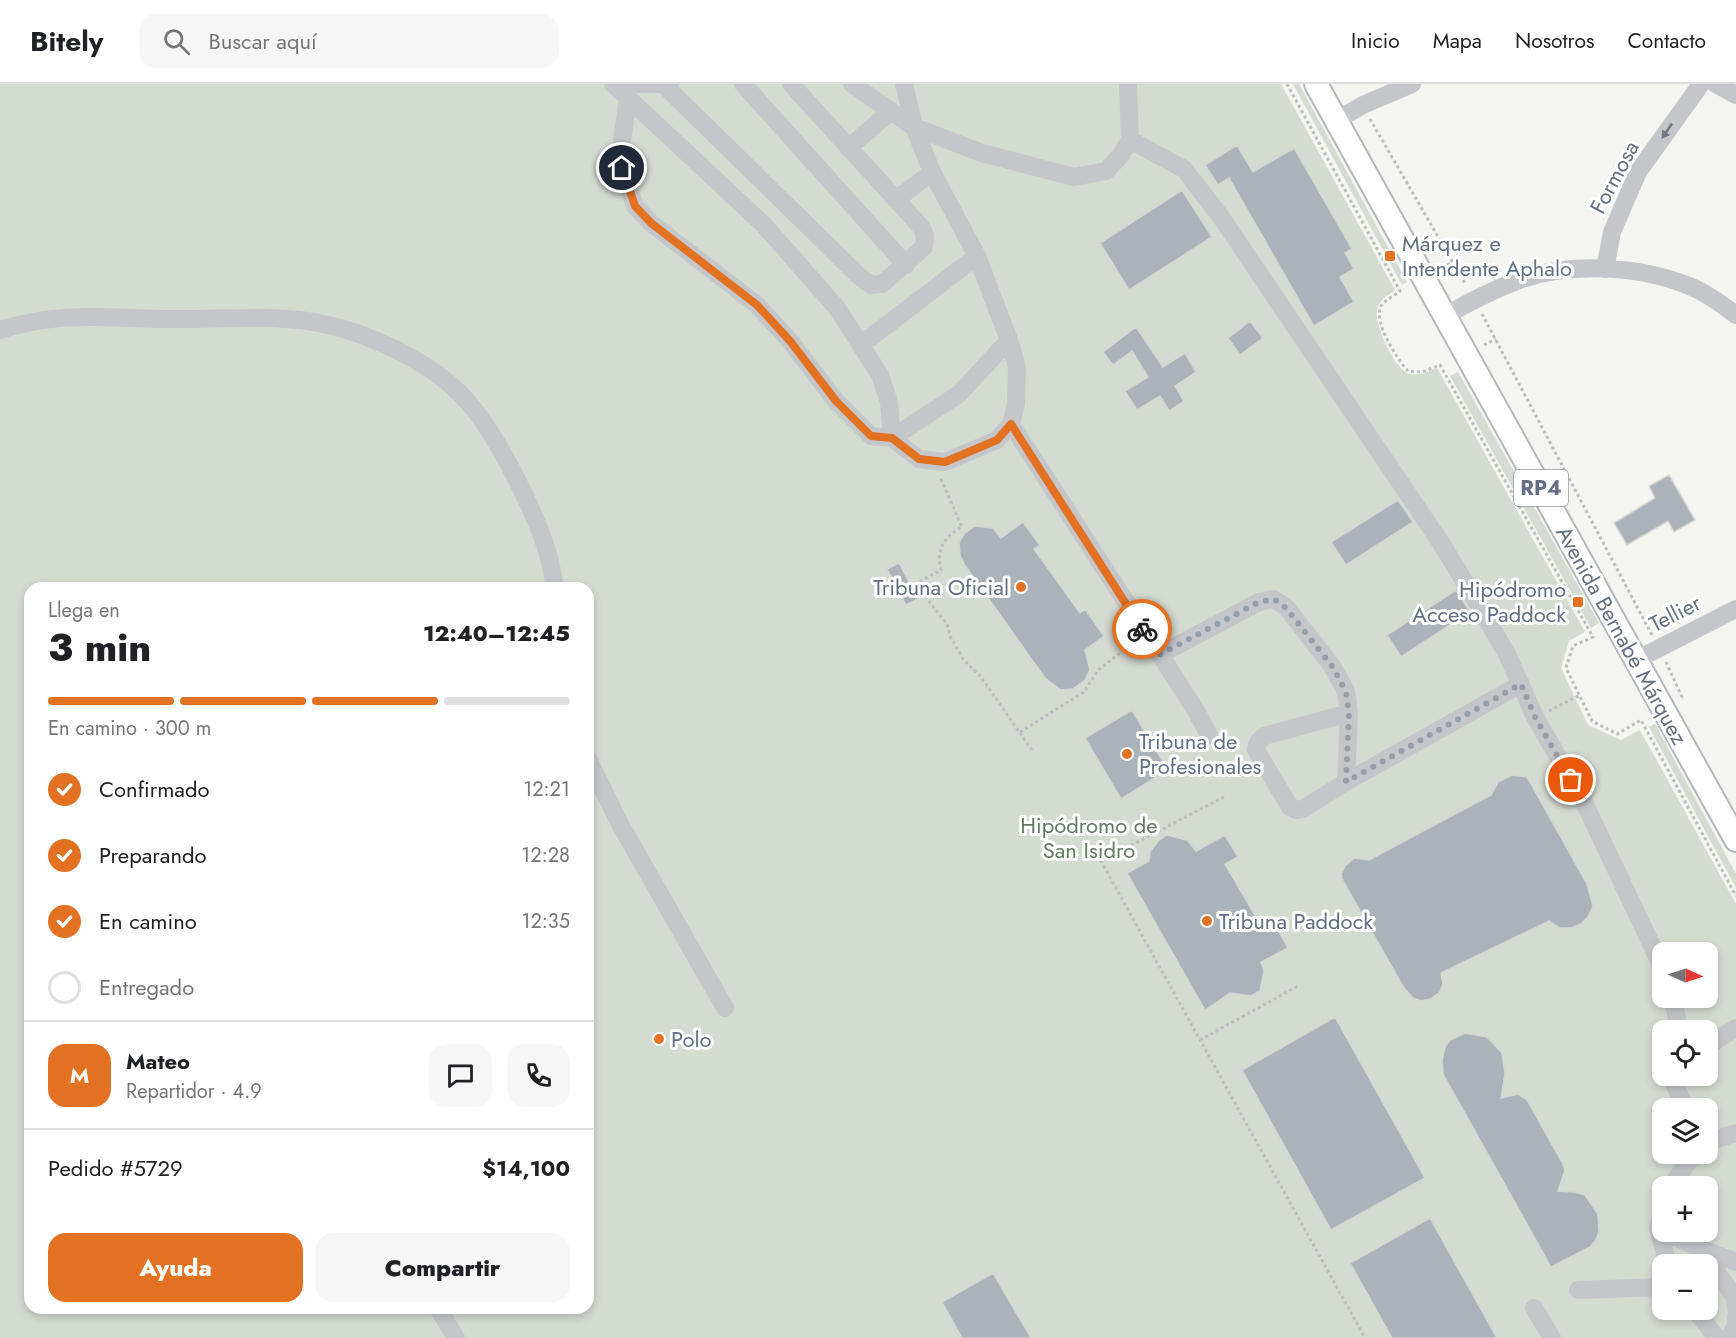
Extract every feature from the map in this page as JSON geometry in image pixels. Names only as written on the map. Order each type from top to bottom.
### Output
[{"type":"main road","name":"Avenida Bernabé Márquez","points":[[1316,84],[1736,840]]},
{"type":"street","points":[[614,84],[667,85],[860,277],[871,285],[882,284],[924,247],[925,236],[921,228],[791,84]]},
{"type":"street","points":[[614,84],[764,225],[837,308],[880,375],[889,402],[892,438]]},
{"type":"street","points":[[743,84],[906,265]]},
{"type":"street","points":[[852,84],[914,127],[982,153],[1074,177],[1106,171],[1120,156],[1130,140],[1128,84]]},
{"type":"street","points":[[628,98],[621,158],[627,188],[635,206],[651,223],[757,305],[790,341],[836,401],[871,436],[892,438],[919,459],[945,462],[997,440],[1011,424],[1016,404],[1017,367],[977,256],[932,172],[914,127],[904,84]]},
{"type":"street","points":[[1337,120],[1363,105],[1412,84]]},
{"type":"street","name":"Formosa","points":[[1605,269],[1612,232],[1638,172],[1701,84]]},
{"type":"street","points":[[1716,84],[1736,95]]},
{"type":"street","points":[[848,148],[890,112]]},
{"type":"street","points":[[1130,140],[1184,169],[1221,217],[1441,543],[1492,628],[1535,717],[1583,800],[1652,946]]},
{"type":"street","points":[[896,200],[932,172]]},
{"type":"street","points":[[862,344],[977,256]]},
{"type":"street","points":[[1445,316],[1474,299],[1521,280],[1563,271],[1605,269],[1651,274],[1695,288],[1736,315]]},
{"type":"street","points":[[0,330],[24,323],[91,315],[164,319],[260,319],[307,321],[354,333],[377,342],[413,360],[447,382],[473,407],[501,448],[528,503],[552,562],[554,582]]},
{"type":"street","points":[[892,438],[960,394],[1009,340]]},
{"type":"street","points":[[1011,424],[1209,735]]},
{"type":"street","points":[[1159,655],[1259,602],[1274,599],[1286,608],[1332,666],[1346,692],[1349,713],[1346,782]]},
{"type":"street","name":"Tellier","points":[[1636,660],[1736,609]]},
{"type":"street","points":[[1349,713],[1264,736],[1258,742],[1256,750],[1290,807],[1296,810],[1303,809],[1346,782],[1521,684]]},
{"type":"street","points":[[594,771],[620,824],[725,1008]]},
{"type":"street","points":[[1718,1039],[1736,1028]]},
{"type":"street","points":[[1718,1139],[1736,1133]]},
{"type":"street","points":[[1690,1242],[1736,1262]]},
{"type":"street","points":[[1700,1248],[1734,1296],[1736,1309]]},
{"type":"street","points":[[1578,1290],[1652,1287]]},
{"type":"street","points":[[1534,1308],[1552,1338]]},
{"type":"street","points":[[442,1314],[456,1338]]},
{"type":"street","points":[[1729,1338],[1736,1325],[1736,1317]]},
{"type":"street","points":[[1703,1320],[1718,1338]]},
{"type":"path","points":[[1287,84],[1400,291],[1382,304],[1379,313],[1380,325],[1408,371],[1422,372],[1440,365],[1593,637],[1573,646],[1566,668],[1592,721],[1617,734],[1641,720],[1736,896]]},
{"type":"path","points":[[1363,105],[1474,299],[1659,648],[1682,697],[1663,708]]},
{"type":"path","points":[[934,462],[962,527],[950,534],[942,546],[939,555],[941,570],[915,584],[947,624],[950,636],[963,659],[981,677],[1033,752]]},
{"type":"path","points":[[1020,732],[1084,692],[1098,670],[1146,634]]},
{"type":"path","points":[[1535,717],[1580,695]]},
{"type":"path","points":[[1224,797],[1101,861],[1365,1338]]},
{"type":"path","points":[[1200,1040],[1298,986]]},
{"type":"green space","name":"Hipódromo de San Isidro","points":[[0,84],[1281,84],[1395,290],[1381,301],[1377,310],[1382,336],[1392,356],[1404,371],[1410,374],[1420,374],[1437,368],[1585,632],[1569,641],[1561,668],[1588,725],[1621,740],[1640,730],[1736,904],[1736,1338],[0,1338]]},
{"type":"green space","points":[[1293,84],[1299,84],[1407,282],[1402,285]]},
{"type":"green space","points":[[1458,372],[1599,623],[1591,628],[1450,376]]},
{"type":"green space","points":[[1655,724],[1736,874],[1736,888],[1649,727]]},
{"type":"building","points":[[1237,145],[1253,172],[1294,148],[1352,249],[1345,253],[1354,269],[1340,277],[1354,302],[1314,326],[1229,178],[1218,185],[1205,165]]},
{"type":"building","points":[[1182,190],[1212,237],[1129,290],[1100,243]]},
{"type":"building","points":[[1250,321],[1263,338],[1240,355],[1228,338]]},
{"type":"building","points":[[1136,327],[1163,367],[1185,353],[1196,372],[1175,386],[1184,401],[1169,411],[1160,396],[1137,410],[1125,391],[1148,377],[1132,351],[1113,365],[1103,352]]},
{"type":"building","points":[[1669,475],[1695,520],[1674,532],[1668,521],[1627,545],[1614,523],[1655,498],[1649,486]]},
{"type":"building","points":[[1398,500],[1413,522],[1346,565],[1331,542]]},
{"type":"building","name":"Tribuna Oficial","points":[[1023,522],[1040,545],[1034,549],[1080,613],[1085,609],[1104,636],[1085,650],[1090,670],[1085,680],[1073,689],[1061,690],[1045,678],[964,564],[960,555],[959,543],[964,534],[975,526],[993,528],[1001,538]]},
{"type":"building","points":[[899,563],[918,599],[906,605],[887,569]]},
{"type":"building","points":[[1456,590],[1470,612],[1401,657],[1387,635]]},
{"type":"building","name":"Tribuna de Profesionales","points":[[1132,710],[1168,770],[1121,799],[1085,738]]},
{"type":"building","points":[[1512,775],[1527,777],[1587,884],[1593,906],[1588,917],[1581,924],[1571,928],[1560,928],[1549,921],[1441,973],[1443,984],[1440,992],[1431,999],[1421,1001],[1413,998],[1404,988],[1341,874],[1354,858],[1369,860],[1491,795],[1498,782]]},
{"type":"building","name":"Tribuna Paddock","points":[[1167,835],[1187,840],[1196,851],[1225,835],[1238,857],[1225,864],[1260,924],[1271,918],[1288,948],[1261,962],[1264,971],[1260,991],[1251,996],[1230,993],[1205,1010],[1127,873],[1149,861],[1150,852],[1158,841]]},
{"type":"building","points":[[1335,1017],[1425,1178],[1331,1230],[1242,1070]]},
{"type":"building","points":[[1465,1033],[1487,1037],[1502,1053],[1505,1074],[1501,1098],[1518,1094],[1527,1100],[1563,1164],[1565,1170],[1558,1191],[1585,1195],[1598,1214],[1599,1232],[1590,1247],[1551,1267],[1443,1074],[1442,1060],[1445,1047],[1450,1040]]},
{"type":"building","points":[[1430,1218],[1497,1338],[1392,1338],[1350,1263]]},
{"type":"building","points":[[993,1273],[1031,1338],[962,1338],[942,1302]]},
{"type":"way so far","points":[[1142,629],[1159,655],[1259,602],[1274,599],[1286,608],[1332,666],[1346,692],[1349,713],[1346,782],[1521,684],[1535,717],[1571,780]]},
{"type":"place","name":"Márquez e Intendente Aphalo","points":[[1390,256]]},
{"type":"place","name":"Tribuna Oficial","points":[[1021,587]]},
{"type":"place","name":"Hipódromo Acceso Paddock","points":[[1578,602]]},
{"type":"place","name":"Tribuna de Profesionales","points":[[1127,754]]},
{"type":"place","name":"Tribuna Paddock","points":[[1207,921]]},
{"type":"place","name":"Polo","points":[[659,1039]]},
{"type":"route","points":[[622,168],[635,206],[651,223],[757,305],[790,341],[836,401],[871,436],[880,439],[892,438],[919,459],[945,462],[997,440],[1011,424],[1142,629]]}]
